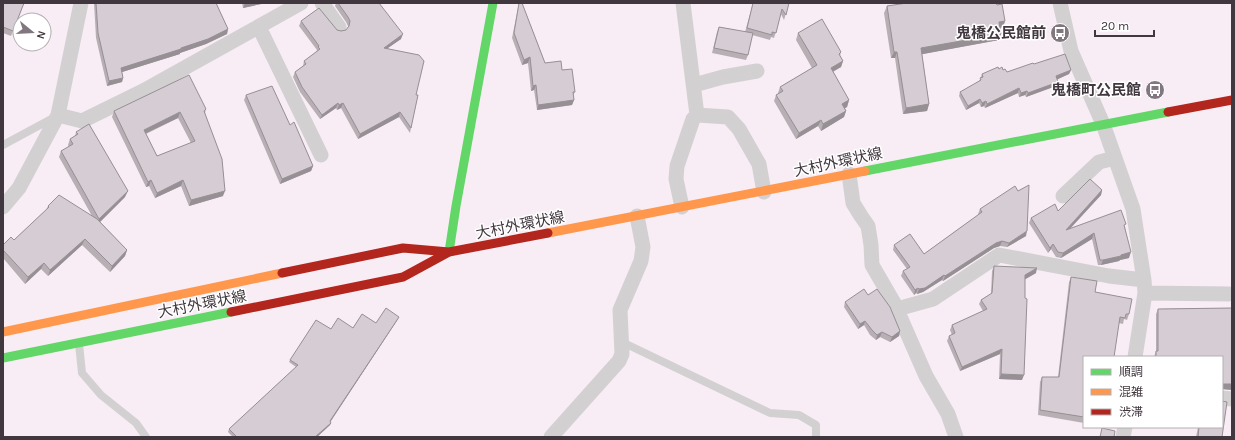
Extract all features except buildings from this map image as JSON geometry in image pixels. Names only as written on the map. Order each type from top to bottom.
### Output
[{"type":"main road","points":[[449,252],[493,3]]},
{"type":"main road","name":"大村外環状線","points":[[3,332],[402,248],[449,252],[1232,100]]},
{"type":"main road","name":"大村外環状線","points":[[3,358],[403,277],[449,252]]},
{"type":"street","points":[[3,207],[19,188],[58,115],[81,3]]},
{"type":"street","points":[[58,115],[82,121],[143,91],[301,3]]},
{"type":"street","points":[[322,3],[339,27]]},
{"type":"street","points":[[682,207],[676,179],[677,166],[693,119],[697,114],[683,3]]},
{"type":"street","points":[[1060,3],[1071,51],[1103,124],[1132,209],[1144,287],[1135,356]]},
{"type":"street","points":[[259,27],[320,155]]},
{"type":"street","points":[[694,85],[723,77],[757,71]]},
{"type":"street","points":[[697,114],[728,117],[739,130],[759,164],[764,192]]},
{"type":"street","points":[[1063,196],[1099,162],[1115,158]]},
{"type":"street","points":[[849,174],[854,203],[868,226],[872,265],[897,308],[926,376],[948,414],[956,437]]},
{"type":"street","points":[[551,437],[619,361],[622,354],[620,310],[640,261],[643,247],[637,216]]},
{"type":"street","points":[[897,308],[933,299],[999,255],[1109,276],[1144,287],[1229,294]]},
{"type":"lane","points":[[3,145],[58,115]]},
{"type":"lane","points":[[622,342],[770,413],[799,415],[816,425],[816,437]]},
{"type":"lane","points":[[79,343],[82,373],[101,395],[136,423],[146,437]]},
{"type":"traffic: fast","points":[[449,252],[493,3]]},
{"type":"traffic: fast","points":[[865,171],[1168,112]]},
{"type":"traffic: fast","points":[[3,358],[231,312]]},
{"type":"traffic: slow","points":[[548,233],[865,171]]},
{"type":"traffic: slow","points":[[3,332],[282,273]]},
{"type":"traffic: jam","points":[[1168,112],[1232,100]]},
{"type":"traffic: jam","points":[[282,273],[403,248],[449,252],[548,233]]},
{"type":"traffic: jam","points":[[231,312],[403,277],[449,252]]},
{"type":"place","name":"鬼橋公民館前","points":[[1060,33]]},
{"type":"place","name":"鬼橋町公民館","points":[[1155,90]]}]
